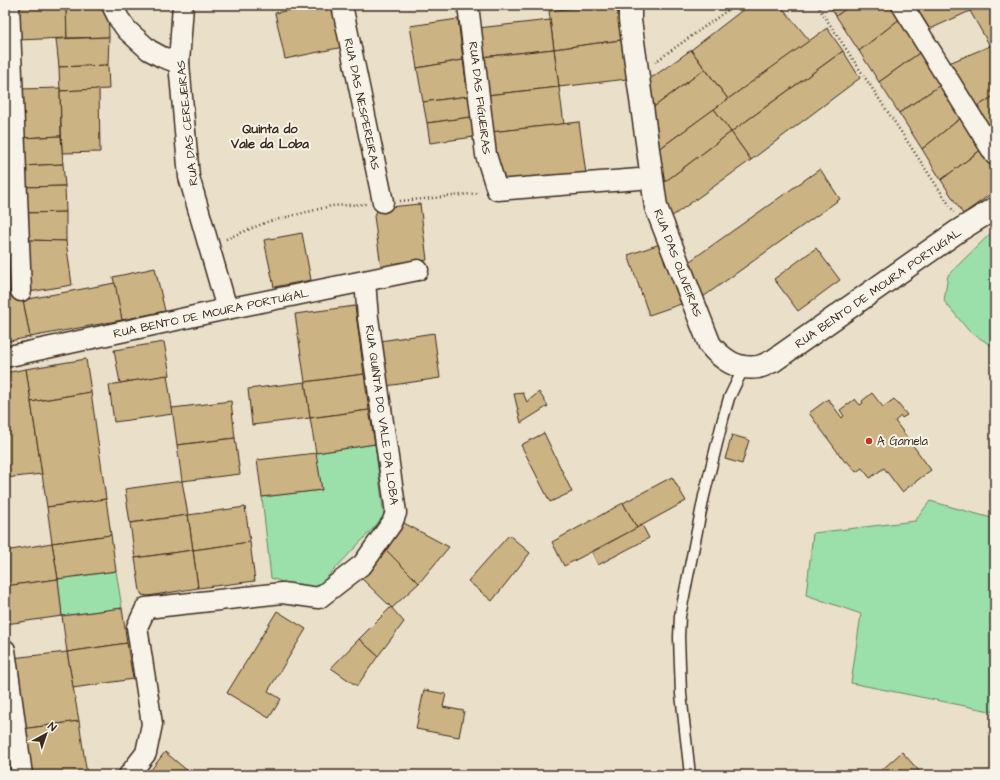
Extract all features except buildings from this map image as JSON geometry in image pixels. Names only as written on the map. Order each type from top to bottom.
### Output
[{"type":"street","points":[[9,5],[21,291]]},
{"type":"street","points":[[112,5],[126,30],[149,50],[162,57],[179,63]]},
{"type":"street","name":"RUA DAS CEREJEIRAS","points":[[183,5],[179,63],[190,177],[226,308]]},
{"type":"street","name":"RUA DAS NESPEREIRAS","points":[[342,5],[383,202]]},
{"type":"street","name":"RUA DAS FIGUEIRAS","points":[[468,5],[486,155],[497,190]]},
{"type":"street","name":"RUA DAS OLIVEIRAS","points":[[630,5],[630,20],[656,207],[710,345],[718,355],[730,363],[751,367]]},
{"type":"street","points":[[902,5],[995,155]]},
{"type":"street","points":[[497,190],[652,178]]},
{"type":"street","name":"RUA BENTO DE MOURA PORTUGAL","points":[[751,367],[773,361],[995,208]]},
{"type":"street","name":"RUA BENTO DE MOURA PORTUGAL","points":[[5,357],[226,308],[418,270]]},
{"type":"street","name":"RUA QUINTA DO VALE DA LOBA","points":[[129,775],[146,753],[152,724],[137,628],[146,608],[282,592],[319,598],[363,564],[392,523],[396,513],[368,318],[365,281]]},
{"type":"street","points":[[5,650],[22,775]]},
{"type":"lane","points":[[690,775],[682,694],[679,637],[680,616],[704,496],[723,419],[729,398],[751,367]]},
{"type":"path","points":[[638,74],[735,5]]},
{"type":"path","points":[[817,5],[964,228]]},
{"type":"path","points":[[209,247],[267,222],[331,206],[434,198],[497,190]]},
{"type":"green space","points":[[995,229],[995,348],[969,331],[944,301],[948,275]]},
{"type":"green space","points":[[375,444],[384,517],[317,588],[302,589],[271,578],[262,497],[321,490],[316,453]]},
{"type":"green space","points":[[930,501],[995,519],[995,712],[851,683],[861,614],[806,595],[813,533],[915,521]]},
{"type":"green space","points":[[116,571],[122,608],[62,616],[58,579]]},
{"type":"place","name":"A Gamela","points":[[869,441]]},
{"type":"district","name":"Quinta do Vale da Loba","points":[[270,136]]}]
